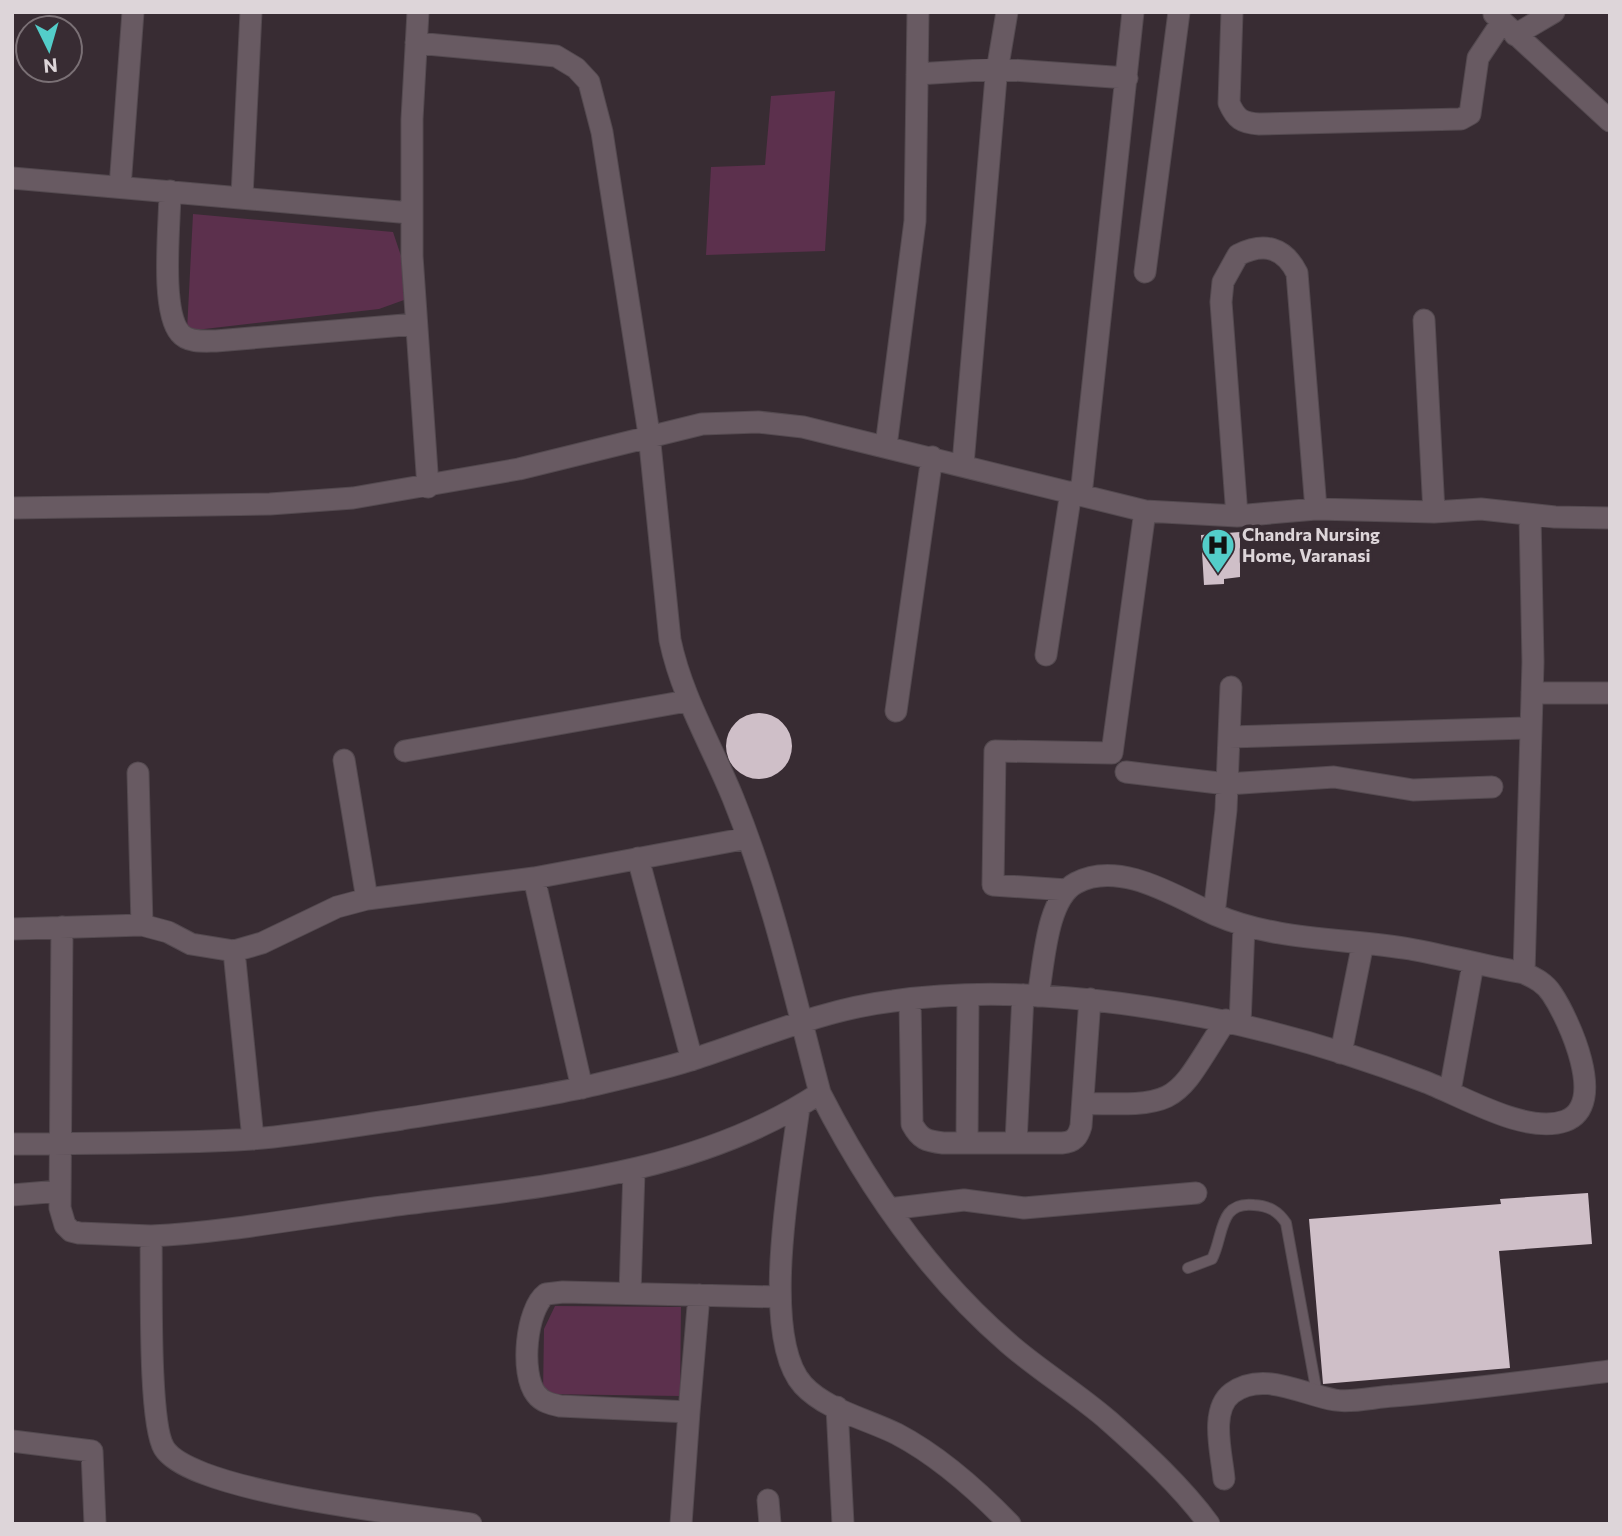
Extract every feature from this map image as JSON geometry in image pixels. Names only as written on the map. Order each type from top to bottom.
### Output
[{"type":"street","points":[[120,187],[133,12]]},
{"type":"street","points":[[242,196],[251,12]]},
{"type":"street","points":[[418,12],[411,212],[428,487]]},
{"type":"street","points":[[886,446],[915,221],[918,12]]},
{"type":"street","points":[[963,464],[997,69],[1007,12]]},
{"type":"street","points":[[1046,655],[1076,493],[1133,12]]},
{"type":"street","points":[[1145,272],[1179,12]]},
{"type":"street","points":[[1232,12],[1229,103],[1234,116],[1245,123],[1259,124],[1461,119],[1470,114],[1478,58],[1503,23],[1554,12]]},
{"type":"street","points":[[1503,23],[1610,121]]},
{"type":"street","points":[[416,43],[556,56],[576,68],[589,82],[602,132],[649,434],[670,640],[687,701],[733,797],[778,927],[820,1094],[856,1158],[921,1254],[984,1322],[1035,1366],[1108,1420],[1209,1524]]},
{"type":"street","points":[[917,74],[997,69],[1127,78]]},
{"type":"street","points":[[12,178],[411,212]]},
{"type":"street","points":[[170,191],[170,305],[180,333],[187,339],[216,341],[416,324]]},
{"type":"street","points":[[1237,516],[1222,336],[1223,282],[1238,255],[1264,247],[1280,251],[1290,259],[1297,273],[1316,509]]},
{"type":"street","points":[[1424,320],[1434,512]]},
{"type":"street","points":[[12,508],[270,504],[353,498],[519,469],[649,434],[702,424],[758,422],[803,427],[886,446],[1144,511],[1237,516],[1316,509],[1434,512],[1481,509],[1530,515],[1610,518]]},
{"type":"street","points":[[896,711],[932,457]]},
{"type":"street","points":[[1067,890],[993,886],[995,751],[1112,753],[1144,511]]},
{"type":"street","points":[[1524,973],[1532,693],[1530,515]]},
{"type":"street","points":[[1214,914],[1224,847],[1231,687]]},
{"type":"street","points":[[1532,693],[1610,693]]},
{"type":"street","points":[[405,751],[687,701]]},
{"type":"street","points":[[1229,737],[1530,728]]},
{"type":"street","points":[[344,760],[367,899]]},
{"type":"street","points":[[1126,772],[1227,783],[1335,777],[1413,790],[1492,787]]},
{"type":"street","points":[[138,773],[142,925]]},
{"type":"street","points":[[12,929],[142,925],[214,950],[234,951],[270,940],[337,907],[367,899],[534,878],[748,838]]},
{"type":"street","points":[[638,858],[692,1060]]},
{"type":"street","points":[[12,1144],[253,1139],[402,1119],[582,1087],[692,1060],[801,1021],[910,999],[968,995],[1031,995],[1133,1003],[1233,1022],[1341,1053],[1533,1123],[1566,1121],[1575,1115],[1582,1106],[1585,1079],[1580,1054],[1553,995],[1539,980],[1524,973],[1411,949],[1244,926],[1168,890],[1120,877],[1077,882],[1067,890],[1053,913],[1031,995],[1016,1143]]},
{"type":"street","points":[[534,878],[582,1087]]},
{"type":"street","points":[[62,926],[60,1191],[61,1216],[71,1231],[152,1236],[224,1230],[533,1188],[634,1171],[737,1137],[820,1094]]},
{"type":"street","points":[[1083,1102],[1132,1105],[1170,1098],[1183,1087],[1233,1022],[1244,926]]},
{"type":"street","points":[[1341,1053],[1363,943]]},
{"type":"street","points":[[234,951],[253,1139]]},
{"type":"street","points":[[1450,1091],[1473,964]]},
{"type":"street","points":[[967,1143],[968,995]]},
{"type":"street","points":[[910,999],[912,1124],[926,1141],[967,1143],[1071,1142],[1078,1136],[1081,1126],[1090,999]]},
{"type":"street","points":[[799,1107],[785,1218],[780,1297],[786,1349],[793,1370],[803,1385],[838,1407],[923,1450],[1010,1524]]},
{"type":"street","points":[[630,1293],[634,1171]]},
{"type":"street","points":[[12,1195],[60,1191]]},
{"type":"street","points":[[889,1209],[964,1200],[1024,1208],[1196,1193]]},
{"type":"street","points":[[152,1236],[156,1407],[164,1449],[176,1461],[219,1480],[344,1514],[471,1524]]},
{"type":"street","points":[[689,1412],[560,1406],[541,1400],[530,1385],[527,1372],[531,1320],[539,1300],[547,1294],[563,1292],[780,1297]]},
{"type":"street","points":[[681,1524],[699,1295]]},
{"type":"street","points":[[1224,1479],[1219,1427],[1224,1404],[1230,1394],[1243,1387],[1273,1384],[1296,1387],[1336,1400],[1422,1394],[1610,1371]]},
{"type":"street","points":[[838,1407],[843,1524]]},
{"type":"street","points":[[12,1441],[92,1451],[95,1524]]},
{"type":"street","points":[[768,1500],[770,1524]]},
{"type":"lane","points":[[1188,1268],[1212,1259],[1222,1222],[1227,1213],[1237,1206],[1266,1206],[1279,1212],[1286,1223],[1317,1394]]},
{"type":"shaded area","points":[[835,91],[825,251],[706,255],[711,167],[765,165],[771,96]]},
{"type":"shaded area","points":[[193,214],[393,232],[405,268],[404,300],[379,309],[187,331]]},
{"type":"shaded area","points":[[555,1306],[681,1307],[680,1396],[543,1394],[544,1329]]},
{"type":"building","points":[[1240,532],[1240,577],[1224,579],[1224,584],[1204,585],[1201,535]]},
{"type":"building","points":[[759,713],[782,723],[792,746],[782,769],[759,779],[736,769],[726,746],[736,723]]},
{"type":"building","points":[[1588,1193],[1592,1244],[1499,1251],[1510,1368],[1323,1384],[1309,1219],[1501,1204],[1500,1199]]},
{"type":"place","name":"Chandra Nursing Home, Varanasi","points":[[1218,575]]}]
